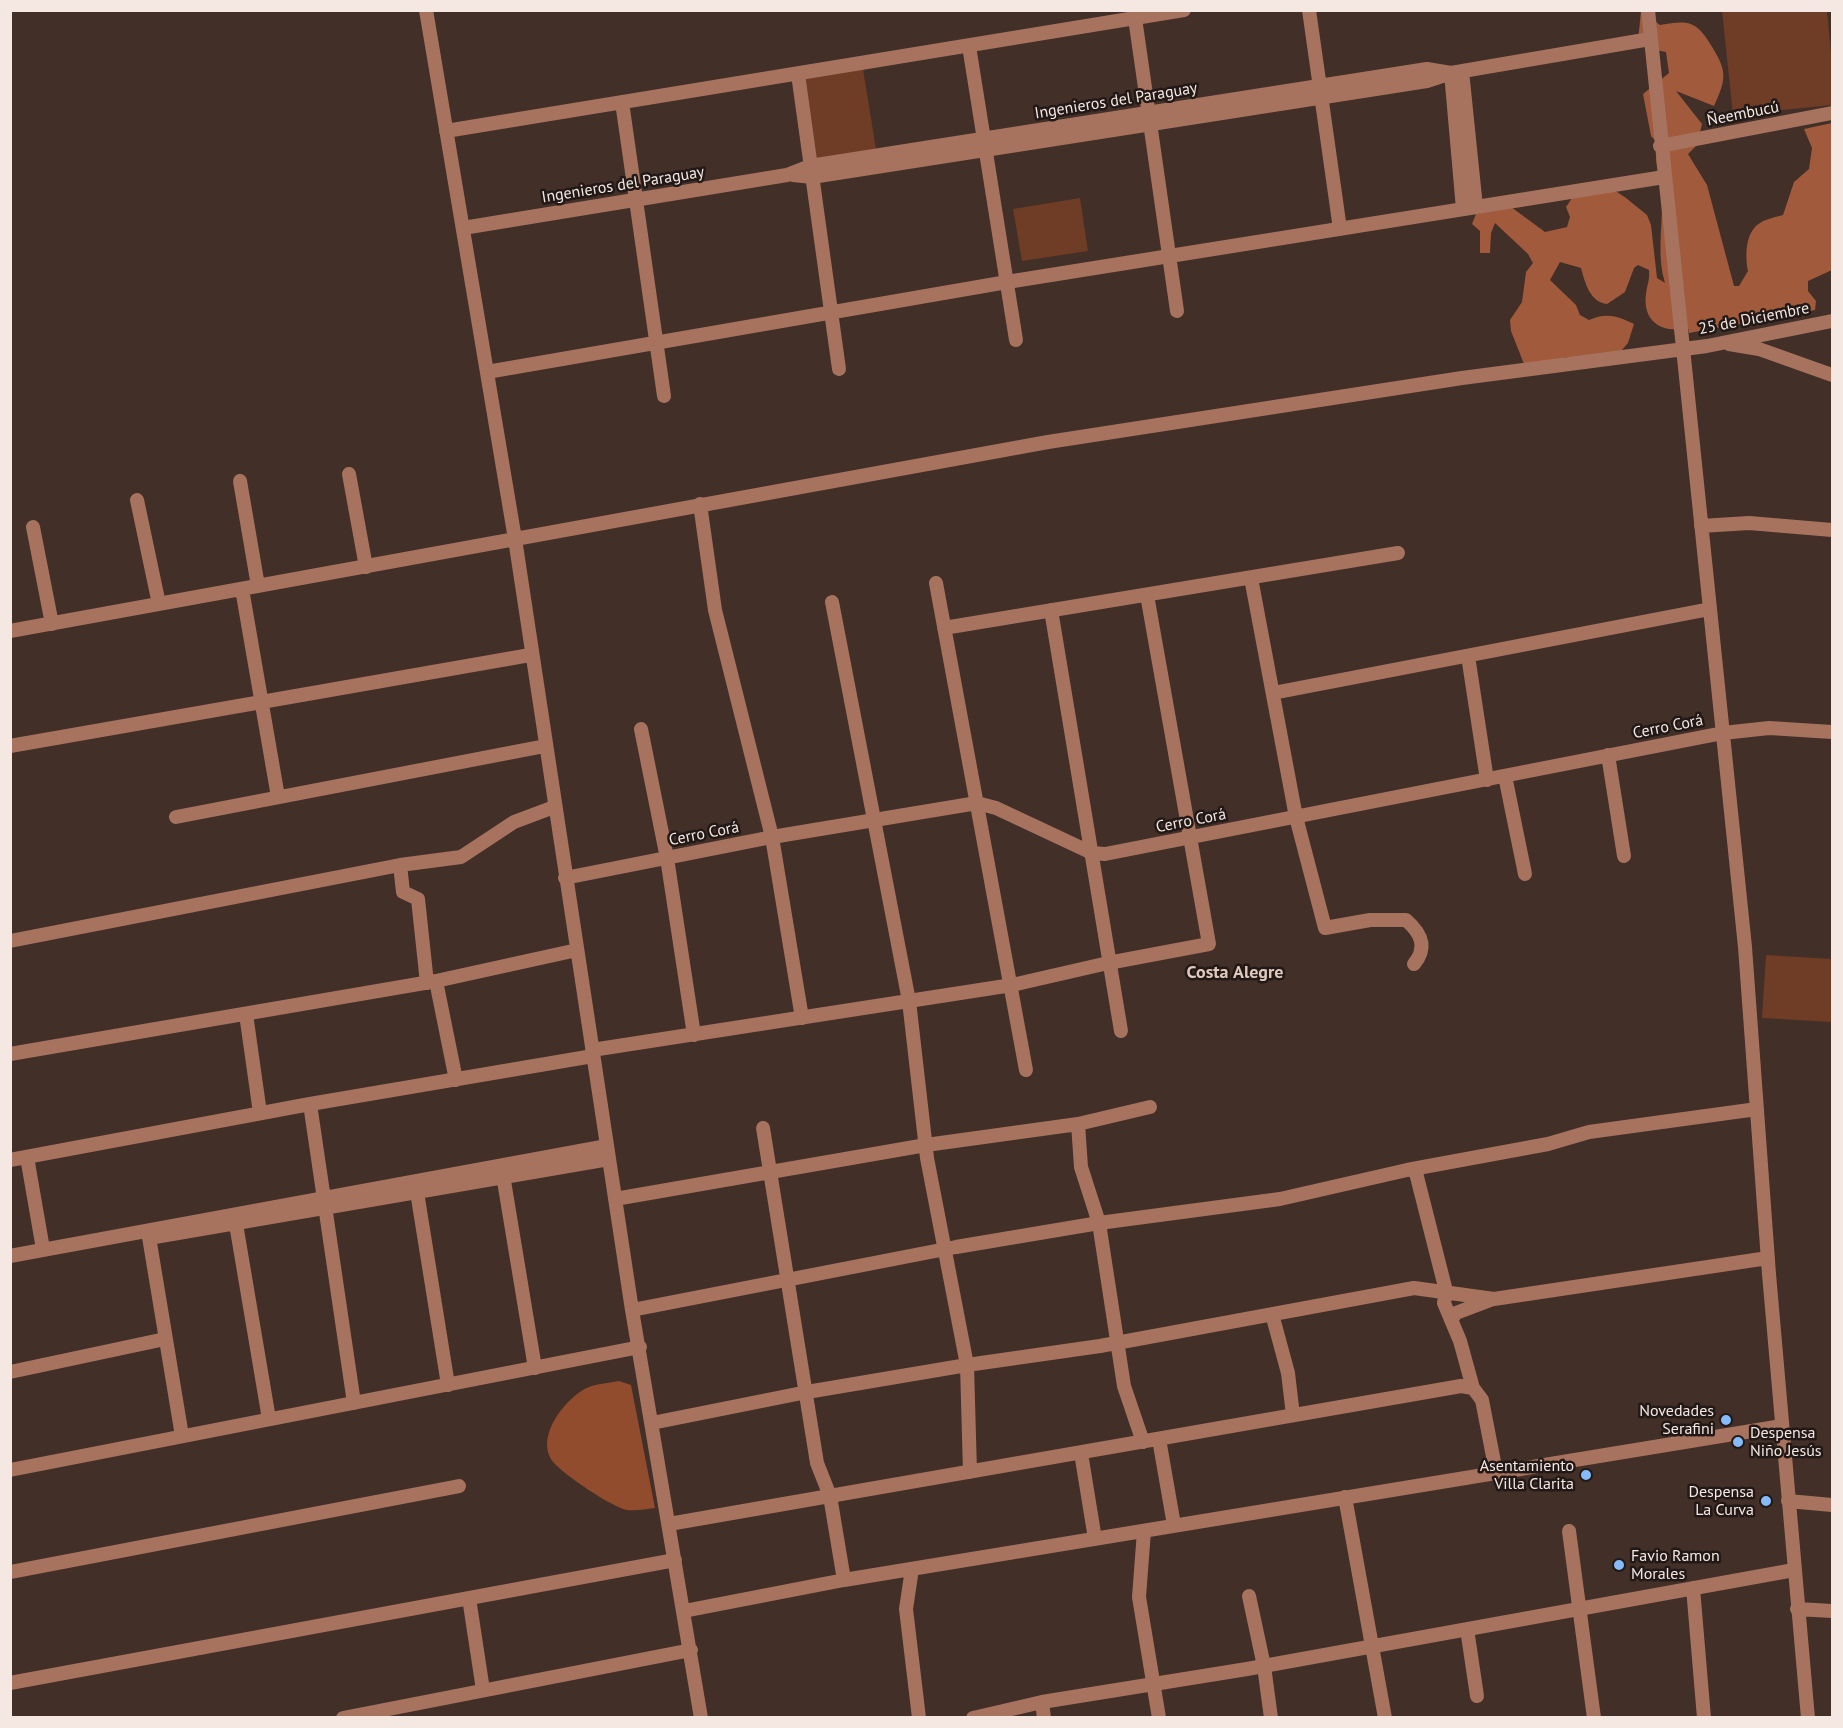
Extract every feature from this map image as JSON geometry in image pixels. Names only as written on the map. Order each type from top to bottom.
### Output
[{"type":"street","points":[[426,10],[515,539],[530,655],[632,1310],[702,1718]]},
{"type":"street","points":[[446,131],[1184,10]]},
{"type":"street","points":[[1309,10],[1340,229]]},
{"type":"street","points":[[1648,10],[1660,146],[1745,946],[1767,1257],[1808,1718]]},
{"type":"street","points":[[1136,18],[1177,311]]},
{"type":"street","name":"Ingenieros del Paraguay","points":[[463,228],[811,171],[1321,92],[1427,69],[1456,72],[1650,39]]},
{"type":"street","points":[[969,46],[1016,340]]},
{"type":"street","points":[[1456,72],[1469,208]]},
{"type":"street","points":[[798,74],[839,369]]},
{"type":"street","points":[[622,102],[664,396]]},
{"type":"street","name":"Ñeembucú","points":[[1660,146],[1833,113]]},
{"type":"street","points":[[487,372],[1006,282],[1664,177]]},
{"type":"street","name":"25 de Diciembre","points":[[10,631],[700,504],[1095,435],[1462,378],[1707,346],[1833,321]]},
{"type":"street","points":[[1707,346],[1734,344],[1759,349],[1833,375]]},
{"type":"street","points":[[349,474],[366,567]]},
{"type":"street","points":[[240,481],[258,586]]},
{"type":"street","points":[[137,500],[159,604]]},
{"type":"street","points":[[700,504],[715,610],[772,837],[802,1018]]},
{"type":"street","points":[[1701,526],[1749,524],[1833,531]]},
{"type":"street","points":[[33,527],[52,624]]},
{"type":"street","points":[[944,628],[1398,553]]},
{"type":"street","points":[[1251,578],[1296,817],[1325,928],[1370,920],[1406,920],[1419,931],[1422,942],[1421,956],[1414,964]]},
{"type":"street","points":[[936,583],[1026,1070]]},
{"type":"street","points":[[242,589],[278,797]]},
{"type":"street","points":[[10,1160],[694,1035],[1012,985],[1108,963],[1209,944],[1192,837],[1147,595]]},
{"type":"street","points":[[832,602],[909,1001],[926,1145],[967,1365],[970,1472]]},
{"type":"street","points":[[1273,693],[1710,609]]},
{"type":"street","points":[[1051,610],[1108,963],[1121,1030]]},
{"type":"street","points":[[10,746],[530,655]]},
{"type":"street","points":[[1468,656],[1487,780]]},
{"type":"street","points":[[641,729],[667,858],[694,1035]]},
{"type":"street","name":"Cerro Corá","points":[[565,878],[772,837],[977,803],[996,808],[1092,853],[1105,854],[1723,734],[1769,729],[1833,732]]},
{"type":"street","points":[[176,817],[545,746]]},
{"type":"street","points":[[1608,755],[1624,856]]},
{"type":"street","points":[[1505,776],[1525,874]]},
{"type":"street","points":[[10,941],[400,864],[461,857],[514,822],[531,813],[554,807]]},
{"type":"street","points":[[400,864],[403,892],[418,899],[432,982],[456,1080]]},
{"type":"street","points":[[10,1054],[432,982],[577,950]]},
{"type":"street","points":[[246,1014],[260,1113]]},
{"type":"street","points":[[310,1104],[354,1403]]},
{"type":"street","points":[[615,1199],[926,1145],[1078,1124],[1150,1107]]},
{"type":"street","points":[[632,1310],[945,1249],[1099,1223],[1280,1199],[1415,1169],[1548,1144],[1589,1132],[1757,1109]]},
{"type":"street","points":[[1078,1124],[1081,1167],[1099,1223],[1126,1398],[1143,1442]]},
{"type":"street","points":[[763,1128],[817,1463],[830,1496],[844,1580]]},
{"type":"street","points":[[10,1256],[608,1153]]},
{"type":"street","points":[[27,1157],[43,1249]]},
{"type":"street","points":[[1415,1169],[1446,1291],[1444,1303],[1460,1341],[1473,1388],[1482,1400],[1496,1472]]},
{"type":"street","points":[[148,1233],[236,1224],[325,1203],[417,1192],[503,1172]]},
{"type":"street","points":[[503,1172],[535,1368]]},
{"type":"street","points":[[417,1192],[448,1384]]},
{"type":"street","points":[[236,1224],[269,1419]]},
{"type":"street","points":[[148,1233],[182,1436]]},
{"type":"street","points":[[1450,1320],[1456,1313],[1494,1299],[1767,1257]]},
{"type":"street","points":[[652,1423],[807,1392],[1118,1343],[1414,1288],[1494,1299]]},
{"type":"street","points":[[1272,1314],[1288,1373],[1293,1416]]},
{"type":"street","points":[[10,1372],[165,1339]]},
{"type":"street","points":[[10,1470],[640,1347]]},
{"type":"street","points":[[669,1524],[1461,1386],[1473,1388]]},
{"type":"street","points":[[684,1611],[844,1580],[1782,1426]]},
{"type":"street","points":[[1159,1439],[1174,1526]]},
{"type":"street","points":[[1081,1453],[1095,1539]]},
{"type":"street","points":[[10,1572],[459,1486]]},
{"type":"street","points":[[1345,1497],[1374,1646],[1385,1718]]},
{"type":"street","points":[[1788,1501],[1833,1505]]},
{"type":"street","points":[[1144,1530],[1139,1597],[1159,1718]]},
{"type":"street","points":[[1569,1530],[1594,1718]]},
{"type":"street","points":[[10,1683],[675,1560]]},
{"type":"street","points":[[912,1569],[906,1602],[919,1718]]},
{"type":"street","points":[[973,1718],[1042,1702],[1264,1666],[1794,1570]]},
{"type":"street","points":[[1693,1588],[1704,1718]]},
{"type":"street","points":[[1249,1596],[1264,1666],[1271,1718]]},
{"type":"street","points":[[469,1598],[483,1690]]},
{"type":"street","points":[[1797,1609],[1833,1611]]},
{"type":"street","points":[[1467,1629],[1477,1695]]},
{"type":"street","points":[[343,1718],[691,1650]]},
{"type":"street","points":[[1042,1702],[1044,1718]]},
{"type":"shaded area","points":[[1641,11],[1660,25],[1677,22],[1695,26],[1706,37],[1720,62],[1723,81],[1714,106],[1676,91],[1702,124],[1697,145],[1688,154],[1707,185],[1734,286],[1739,286],[1748,271],[1746,258],[1751,232],[1762,222],[1783,215],[1794,182],[1809,169],[1812,148],[1804,129],[1832,123],[1832,270],[1808,281],[1808,291],[1816,301],[1815,310],[1689,333],[1688,328],[1670,329],[1656,324],[1651,319],[1646,304],[1649,270],[1638,265],[1634,268],[1625,292],[1607,304],[1592,296],[1581,268],[1560,262],[1550,280],[1576,305],[1580,315],[1589,320],[1601,316],[1612,316],[1634,324],[1628,343],[1621,351],[1576,359],[1566,357],[1545,365],[1524,364],[1511,331],[1510,320],[1522,302],[1526,272],[1533,263],[1528,254],[1495,223],[1491,233],[1490,253],[1480,253],[1480,231],[1472,224],[1476,214],[1511,207],[1545,232],[1567,227],[1570,217],[1566,207],[1572,198],[1595,192],[1617,192],[1647,215],[1651,225],[1657,278],[1665,283],[1661,254],[1662,199],[1656,158],[1664,150],[1651,136],[1643,94],[1669,73],[1666,52],[1646,48],[1638,41]]},
{"type":"shaded area","points":[[1722,11],[1827,11],[1832,63],[1832,105],[1733,115]]},
{"type":"shaded area","points":[[863,69],[876,149],[816,159],[804,78]]},
{"type":"shaded area","points":[[1080,198],[1088,251],[1022,261],[1013,209]]},
{"type":"shaded area","points":[[1766,955],[1832,959],[1832,1022],[1762,1018]]},
{"type":"shaded area","points":[[619,1381],[631,1385],[655,1508],[627,1510],[620,1508],[567,1475],[554,1463],[549,1453],[547,1443],[549,1433],[553,1422],[567,1403],[587,1388]]},
{"type":"place","name":"Novedades Serafini","points":[[1726,1420]]},
{"type":"place","name":"Despensa Niño Jesús","points":[[1738,1442]]},
{"type":"place","name":"Asentamiento Villa Clarita","points":[[1586,1475]]},
{"type":"place","name":"Despensa La Curva","points":[[1766,1501]]},
{"type":"place","name":"Favio Ramon Morales","points":[[1619,1565]]},
{"type":"district","name":"Costa Alegre","points":[[1235,973]]}]
